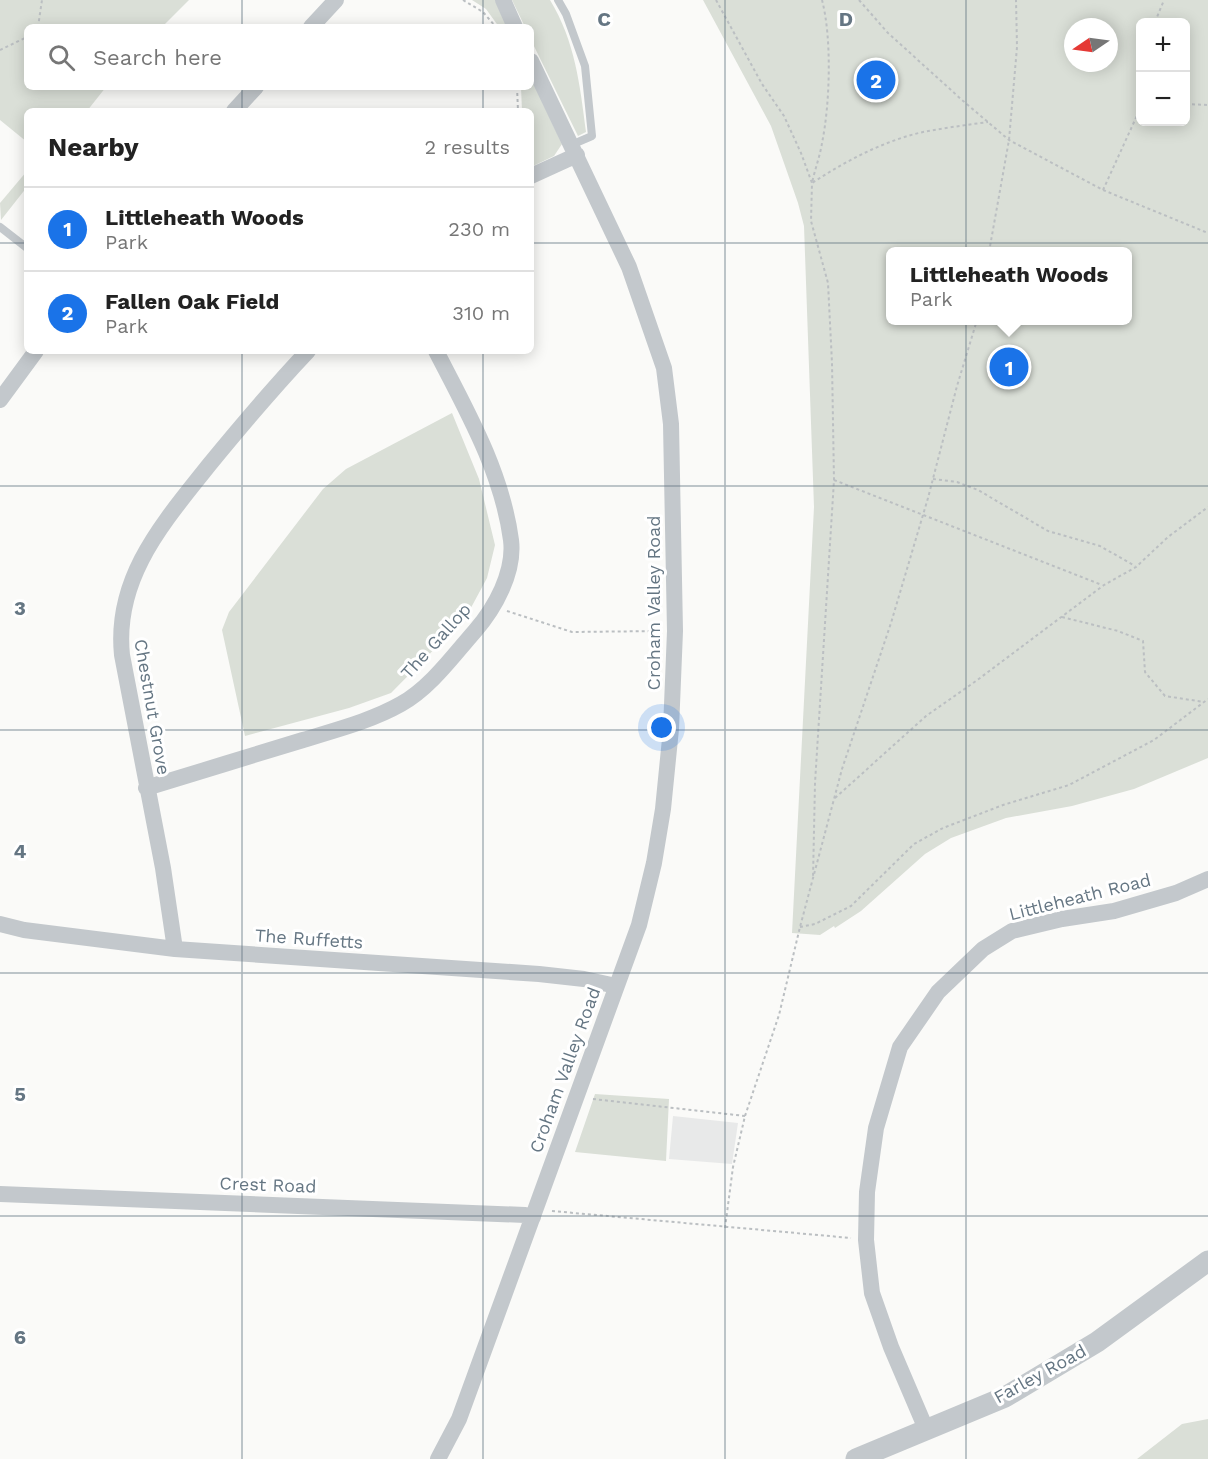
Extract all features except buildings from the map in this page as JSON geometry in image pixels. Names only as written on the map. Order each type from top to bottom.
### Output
[{"type":"street","points":[[314,24],[336,0]]},
{"type":"street","points":[[502,0],[514,24]]},
{"type":"street","name":"Croham Valley Road","points":[[438,1459],[459,1419],[540,1214],[576,1097],[639,926],[654,863],[663,809],[671,729],[675,631],[671,424],[664,368],[629,267],[534,67]]},
{"type":"street","points":[[237,108],[253,90]]},
{"type":"street","points":[[534,174],[574,150]]},
{"type":"street","points":[[0,400],[34,354]]},
{"type":"street","name":"Chestnut Grove","points":[[175,949],[163,868],[124,665],[120,635],[123,610],[140,561],[160,527],[258,404],[305,354]]},
{"type":"street","name":"The Gallop","points":[[146,788],[358,723],[401,704],[418,692],[481,624],[504,584],[510,563],[511,542],[502,497],[476,428],[438,354]]},
{"type":"street","name":"Littleheath Road","points":[[926,1429],[891,1347],[872,1293],[866,1239],[867,1192],[876,1128],[900,1047],[938,992],[983,949],[1012,932],[1062,919],[1114,911],[1176,893],[1208,879]]},
{"type":"street","name":"The Ruffetts","points":[[0,924],[24,930],[175,949],[539,974],[584,979],[616,986]]},
{"type":"street","name":"Crest Road","points":[[0,1194],[540,1214]]},
{"type":"street","name":"Farley Road","points":[[856,1459],[1005,1397],[1097,1342],[1208,1261]]},
{"type":"lane","points":[[558,0],[566,14],[585,66],[592,136],[574,150]]},
{"type":"lane","points":[[0,227],[24,246]]},
{"type":"path","points":[[38,24],[42,0]]},
{"type":"path","points":[[462,0],[483,12],[493,24]]},
{"type":"path","points":[[716,0],[762,84],[784,116],[812,183]]},
{"type":"path","points":[[813,884],[815,783],[834,480],[828,283],[812,221],[812,183],[823,141],[829,73],[825,11],[822,0]]},
{"type":"path","points":[[859,0],[888,33],[1009,140],[1103,190],[1208,233]]},
{"type":"path","points":[[990,247],[1009,140],[1017,47],[1016,0]]},
{"type":"path","points":[[1157,18],[1164,0]]},
{"type":"path","points":[[0,50],[24,38]]},
{"type":"path","points":[[517,90],[518,108]]},
{"type":"path","points":[[1190,104],[1208,105]]},
{"type":"path","points":[[1103,190],[1136,118]]},
{"type":"path","points":[[812,183],[842,164],[885,144],[921,132],[988,122]]},
{"type":"path","points":[[725,1228],[733,1167],[745,1116],[779,1015],[842,769],[891,623],[924,514],[957,386],[976,325]]},
{"type":"path","points":[[834,480],[1104,585]]},
{"type":"path","points":[[933,480],[957,482],[978,490],[1048,531],[1100,546],[1136,567]]},
{"type":"path","points":[[835,798],[926,716],[1104,585],[1136,567],[1168,537],[1208,507]]},
{"type":"path","points":[[492,607],[572,632],[675,631]]},
{"type":"path","points":[[1062,617],[1118,631],[1143,641],[1145,672],[1165,696],[1204,702]]},
{"type":"path","points":[[800,927],[814,924],[851,906],[914,844],[943,828],[1003,805],[1070,785],[1154,740],[1208,699]]},
{"type":"path","points":[[576,1097],[745,1116]]},
{"type":"path","points":[[540,1214],[866,1239]]},
{"type":"shaded area","points":[[0,0],[189,0],[165,24],[24,24],[24,90],[104,90],[89,108],[24,108],[24,140],[0,120]]},
{"type":"shaded area","points":[[472,0],[495,0],[506,24],[497,24],[486,9]]},
{"type":"shaded area","points":[[512,0],[550,0],[571,47],[579,80],[586,132],[578,136],[534,46],[534,24],[524,24]]},
{"type":"shaded area","points":[[703,0],[1208,0],[1208,758],[1134,789],[1072,806],[1006,818],[951,838],[925,854],[861,911],[820,935],[792,933],[814,507],[804,226],[771,126]]},
{"type":"shaded area","points":[[534,84],[562,144],[554,156],[534,166],[534,108],[522,108],[521,90],[534,90]]},
{"type":"shaded area","points":[[24,175],[24,191],[1,220],[0,203]]},
{"type":"shaded area","points":[[452,413],[479,479],[495,545],[487,578],[466,617],[391,693],[349,708],[245,736],[222,630],[229,612],[323,489],[346,469]]},
{"type":"shaded area","points":[[595,1094],[669,1099],[666,1161],[575,1152]]},
{"type":"shaded area","points":[[673,1116],[738,1123],[732,1164],[669,1159]]},
{"type":"shaded area","points":[[1208,1419],[1208,1459],[1137,1459],[1182,1424]]},
{"type":"place","name":"Fallen Oak Field","points":[[876,80]]},
{"type":"place","name":"Littleheath Woods","points":[[1009,367]]}]
